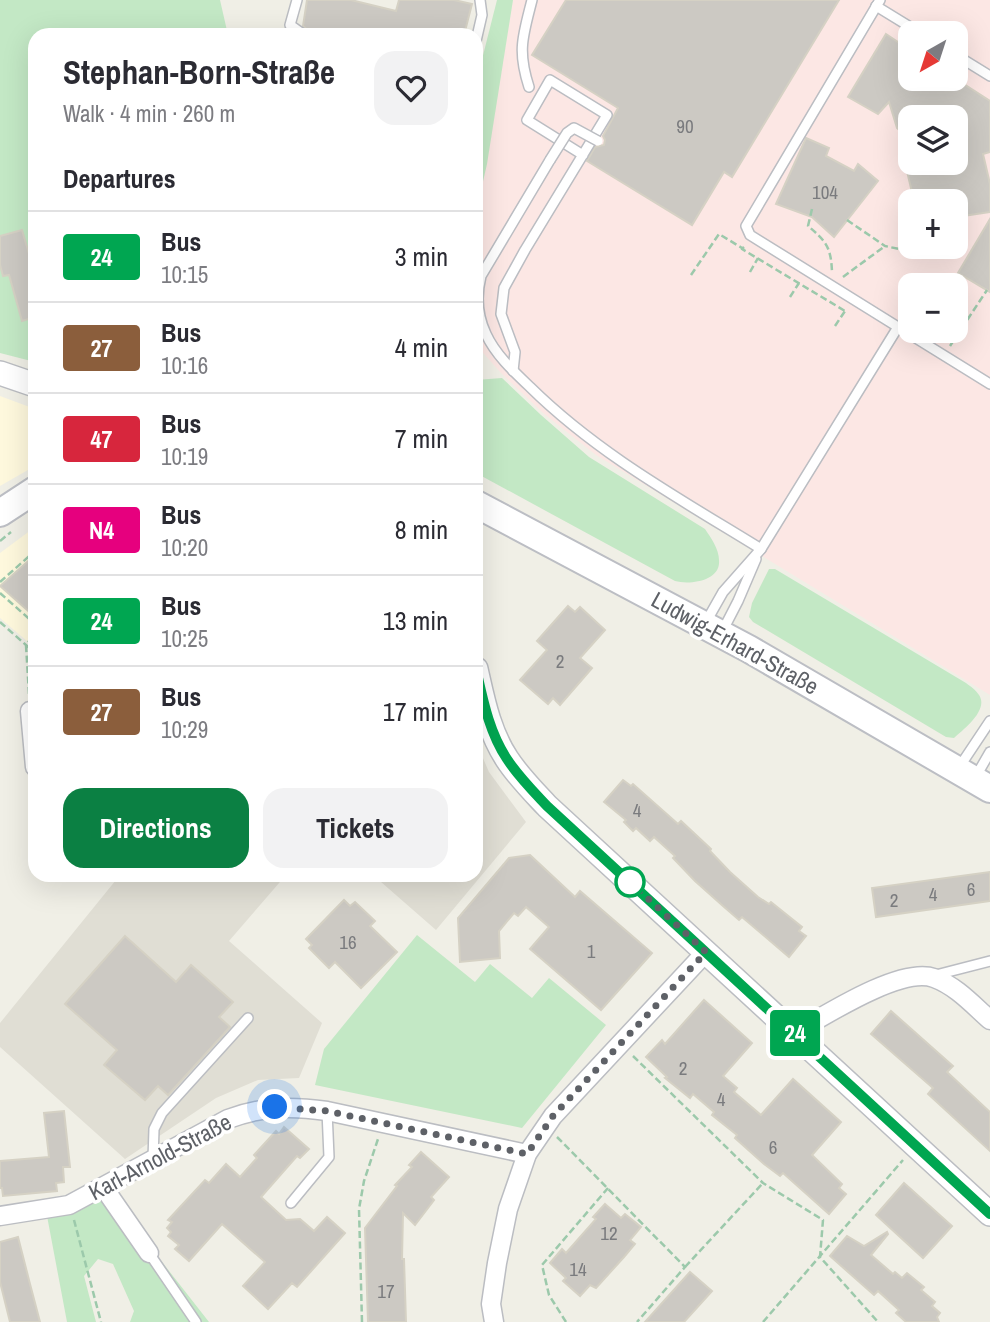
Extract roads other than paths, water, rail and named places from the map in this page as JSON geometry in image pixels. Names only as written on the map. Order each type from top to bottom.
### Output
[{"type":"main road","points":[[0,513],[28,495]]},
{"type":"main road","name":"Ludwig-Erhard-Straße","points":[[483,509],[713,629],[974,780]]},
{"type":"street","points":[[0,373],[28,384]]},
{"type":"street","points":[[483,697],[490,725],[507,760],[547,806],[990,1214]]},
{"type":"street","points":[[494,1322],[491,1304],[496,1263],[508,1209],[527,1154],[546,1126],[706,952]]},
{"type":"street","points":[[794,1033],[874,988],[930,976],[954,988],[990,1020]]},
{"type":"street","name":"Karl-Arnold-Straße","points":[[0,1216],[69,1205],[229,1119],[251,1110],[298,1107],[327,1111],[527,1154]]},
{"type":"street","points":[[104,1188],[149,1253]]},
{"type":"lane","points":[[294,28],[290,25],[297,0]]},
{"type":"lane","points":[[479,28],[482,15],[480,0]]},
{"type":"lane","points":[[529,86],[522,63],[523,36],[532,0]]},
{"type":"lane","points":[[713,629],[738,601],[759,551],[898,327],[750,235],[747,221],[878,3],[903,21]]},
{"type":"lane","points":[[968,62],[990,76]]},
{"type":"lane","points":[[513,371],[515,352],[501,314],[504,288],[607,115],[550,80],[527,120],[583,155]]},
{"type":"lane","points":[[483,272],[567,133],[574,128],[598,141]]},
{"type":"lane","points":[[483,326],[494,349],[562,419],[614,458],[759,551]]},
{"type":"lane","points":[[924,343],[990,384]]},
{"type":"lane","points":[[713,629],[723,592],[759,551]]},
{"type":"lane","points":[[974,780],[990,721]]},
{"type":"lane","points":[[974,780],[990,751]]},
{"type":"lane","points":[[930,976],[990,961]]},
{"type":"lane","points":[[153,1159],[154,1129],[162,1113],[248,1017]]},
{"type":"lane","points":[[290,1203],[328,1157],[327,1111]]},
{"type":"lane","points":[[149,1253],[196,1322]]}]
